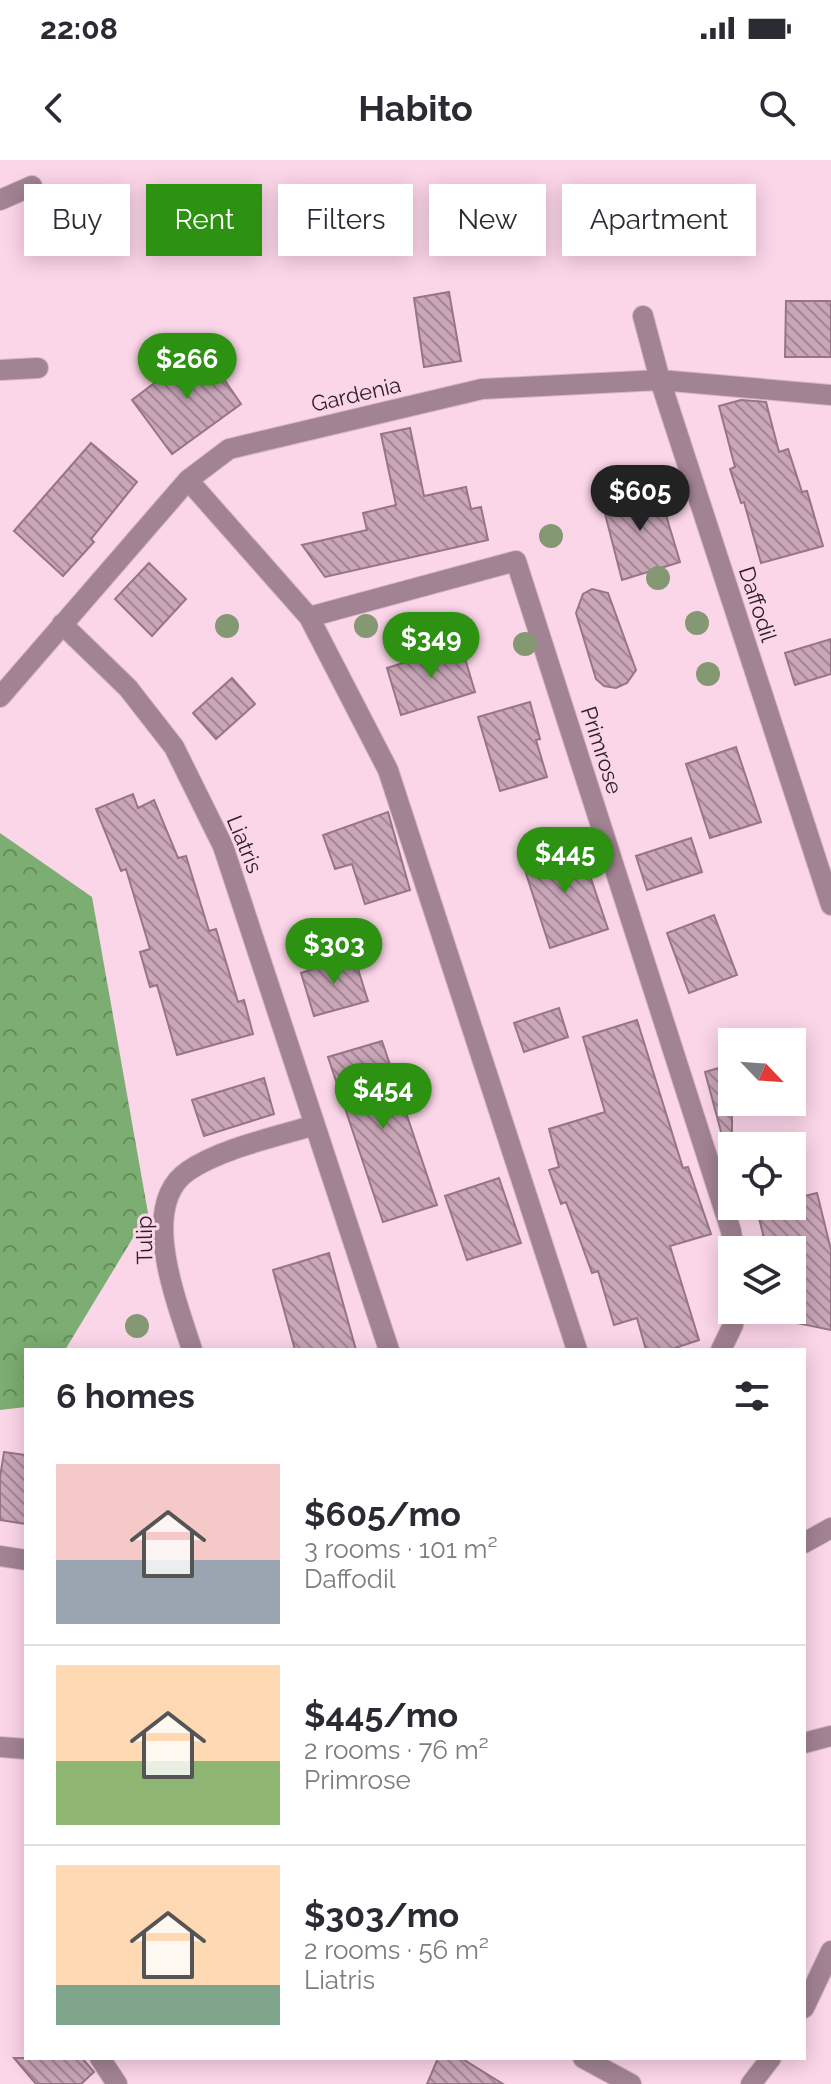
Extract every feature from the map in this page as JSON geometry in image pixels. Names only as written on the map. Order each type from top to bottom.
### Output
[{"type":"street","points":[[0,200],[24,190]]},
{"type":"street","name":"Daffodil","points":[[643,316],[660,380],[831,905]]},
{"type":"street","points":[[0,370],[38,368]]},
{"type":"street","name":"Gardenia","points":[[0,697],[188,480],[229,449],[482,389],[660,380],[831,395]]},
{"type":"street","points":[[188,480],[309,617],[388,770],[576,1348]]},
{"type":"street","name":"Primrose","points":[[309,617],[516,561],[732,1236]]},
{"type":"street","name":"Liatris","points":[[62,624],[128,688],[174,747],[223,846],[388,1348]]},
{"type":"street","name":"Tulip","points":[[191,1348],[168,1271],[163,1232],[166,1208],[175,1184],[187,1172],[215,1158],[315,1125]]},
{"type":"street","points":[[722,1348],[733,1324]]},
{"type":"street","points":[[806,1542],[831,1528]]},
{"type":"street","points":[[0,1556],[24,1560]]},
{"type":"street","points":[[806,1742],[831,1736]]},
{"type":"street","points":[[0,1747],[24,1749]]},
{"type":"street","points":[[806,2004],[831,1951]]},
{"type":"street","points":[[101,2060],[117,2084]]},
{"type":"street","points":[[587,2060],[631,2084]]},
{"type":"street","points":[[751,2084],[769,2060]]},
{"type":"green space","points":[[0,833],[92,897],[148,1213],[66,1348],[24,1348],[24,1407],[0,1410]]},
{"type":"building","points":[[449,292],[461,361],[424,367],[414,298]]},
{"type":"building","points":[[786,301],[831,301],[831,357],[785,357]]},
{"type":"building","points":[[202,347],[241,404],[172,454],[132,400]]},
{"type":"building","points":[[741,400],[766,402],[779,452],[788,449],[802,492],[807,491],[823,546],[761,563],[744,502],[741,503],[730,469],[735,467],[719,406]]},
{"type":"building","points":[[410,428],[424,496],[466,487],[471,509],[481,507],[488,540],[325,577],[302,545],[367,530],[363,513],[396,505],[381,434]]},
{"type":"building","points":[[91,443],[137,482],[91,539],[94,542],[63,576],[14,531]]},
{"type":"building","points":[[657,485],[680,562],[622,580],[602,502]]},
{"type":"building","points":[[149,563],[186,599],[152,636],[115,599]]},
{"type":"building","points":[[592,589],[608,593],[636,670],[627,683],[616,688],[604,686],[596,679],[576,613],[583,594]]},
{"type":"building","points":[[831,639],[831,674],[795,685],[785,653]]},
{"type":"building","points":[[461,645],[475,692],[401,715],[387,668]]},
{"type":"building","points":[[232,678],[255,704],[216,739],[193,713]]},
{"type":"building","points":[[530,702],[540,739],[536,740],[547,777],[500,791],[478,717]]},
{"type":"building","points":[[736,747],[761,822],[710,838],[686,764]]},
{"type":"building","points":[[133,794],[138,808],[154,800],[178,858],[186,856],[209,931],[216,929],[238,1002],[244,1000],[253,1034],[177,1055],[157,985],[150,987],[140,952],[150,949],[126,869],[121,871],[96,809]]},
{"type":"building","points":[[388,812],[410,890],[365,904],[352,864],[335,869],[323,835]]},
{"type":"building","points":[[691,838],[702,872],[647,890],[636,856]]},
{"type":"building","points":[[579,843],[608,929],[550,948],[522,861]]},
{"type":"building","points":[[714,915],[737,975],[689,993],[667,933]]},
{"type":"building","points":[[354,956],[368,1001],[314,1016],[301,973]]},
{"type":"building","points":[[559,1008],[568,1037],[524,1052],[514,1023]]},
{"type":"building","points":[[637,1020],[683,1168],[688,1167],[711,1234],[670,1246],[699,1340],[675,1348],[645,1348],[637,1318],[614,1325],[598,1271],[592,1273],[566,1202],[561,1204],[549,1170],[559,1167],[549,1129],[605,1112],[583,1037]]},
{"type":"building","points":[[382,1041],[437,1205],[383,1222],[328,1057]]},
{"type":"building","points":[[718,1068],[718,1116],[732,1116],[732,1132],[721,1132],[705,1072]]},
{"type":"building","points":[[264,1078],[274,1114],[204,1136],[192,1100]]},
{"type":"building","points":[[499,1178],[521,1243],[467,1260],[445,1196]]},
{"type":"building","points":[[817,1193],[831,1250],[831,1330],[802,1324],[806,1324],[806,1236],[763,1236],[760,1220],[806,1220],[806,1196]]},
{"type":"building","points":[[329,1253],[355,1348],[294,1348],[273,1270]]},
{"type":"building","points":[[4,1452],[24,1455],[24,1524],[0,1520],[0,1477]]},
{"type":"building","points":[[14,2058],[84,2060],[94,2072],[81,2084],[36,2084]]},
{"type":"building","points":[[437,2060],[464,2060],[503,2084],[427,2084]]}]
